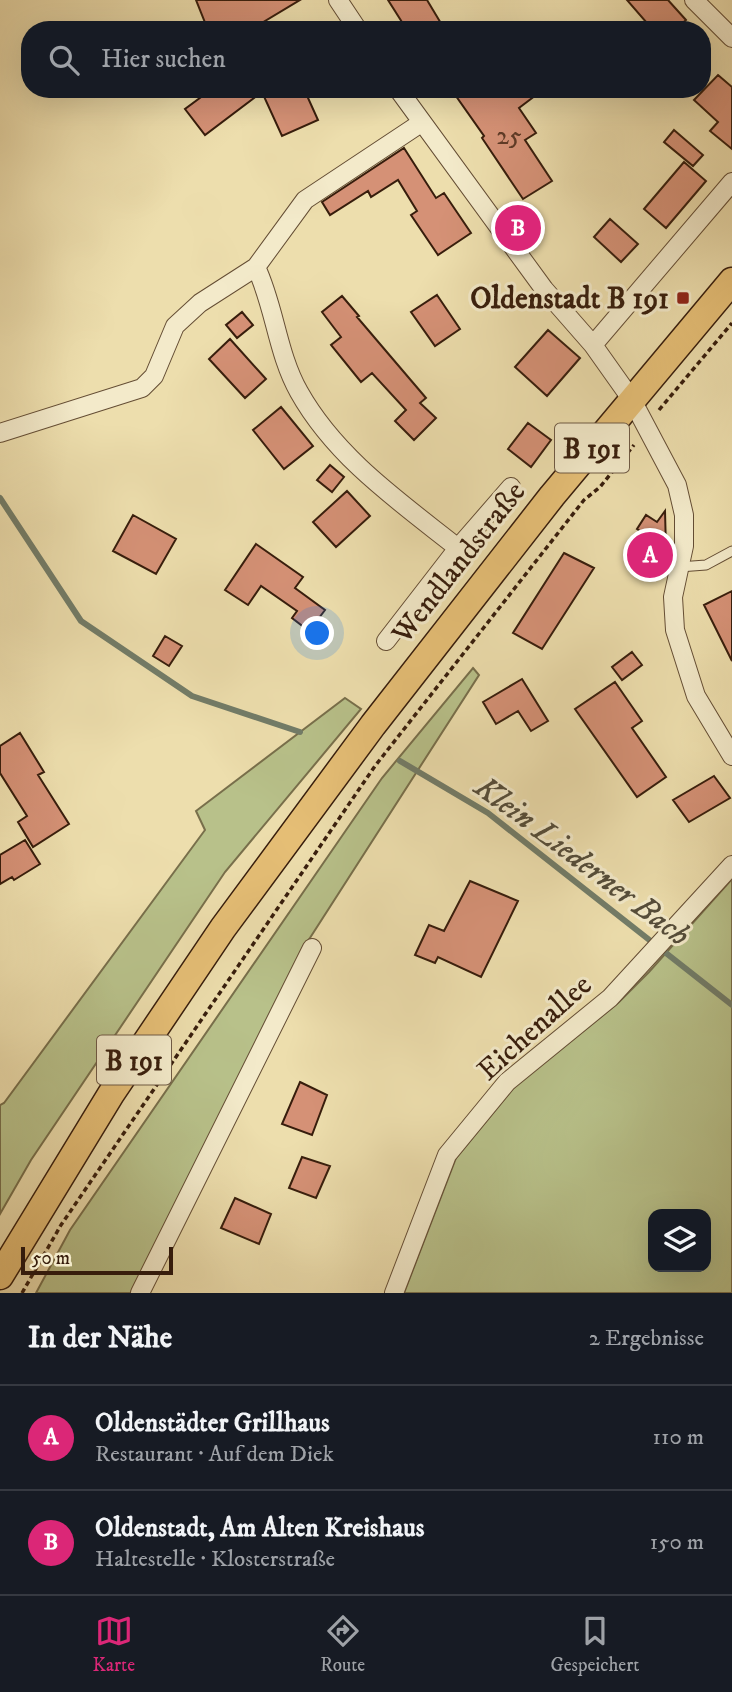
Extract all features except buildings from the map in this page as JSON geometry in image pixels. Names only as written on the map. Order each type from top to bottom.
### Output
[{"type":"main road","name":"Wendlandstraße","points":[[0,1276],[111,1094],[223,928],[373,725],[552,496],[732,281]]},
{"type":"street","points":[[338,0],[352,21]]},
{"type":"street","points":[[694,0],[732,38]]},
{"type":"street","points":[[404,98],[544,289],[593,345],[632,400],[677,485],[684,515],[684,546],[673,597],[675,630],[696,696],[732,756]]},
{"type":"street","points":[[0,433],[142,388],[154,376],[175,326],[200,303],[256,267],[305,201],[421,123]]},
{"type":"street","points":[[593,345],[732,181]]},
{"type":"street","points":[[256,267],[267,289],[279,346],[294,381],[330,437],[370,478],[458,548]]},
{"type":"street","points":[[386,641],[458,548],[511,487]]},
{"type":"street","name":"Eichenallee","points":[[394,1293],[447,1155],[507,1082],[610,998],[732,865]]},
{"type":"street","points":[[140,1293],[312,947]]},
{"type":"lane","points":[[679,567],[706,565],[732,551]]},
{"type":"path","points":[[22,1293],[61,1225],[375,766],[584,500],[600,487],[662,406],[732,323]]},
{"type":"green space","points":[[473,668],[479,675],[308,941],[132,1293],[36,1293],[70,1230],[382,778]]},
{"type":"green space","points":[[345,698],[361,709],[225,872],[31,1160],[0,1214],[0,1105],[205,830],[196,811]]},
{"type":"green space","points":[[732,879],[732,1293],[404,1293],[456,1158],[515,1086],[619,1002]]},
{"type":"waterway","name":"Klein Liederner Bach","points":[[0,498],[81,621],[192,696],[300,732]]},
{"type":"waterway","name":"Klein Liederner Bach","points":[[400,761],[488,813],[732,1005]]},
{"type":"place","name":"Oldenstadt, Am Alten Kreishaus","points":[[518,228]]},
{"type":"place","name":"Oldenstadt B 191","points":[[683,298]]},
{"type":"place","name":"Oldenstädter Grillhaus","points":[[650,555]]}]
